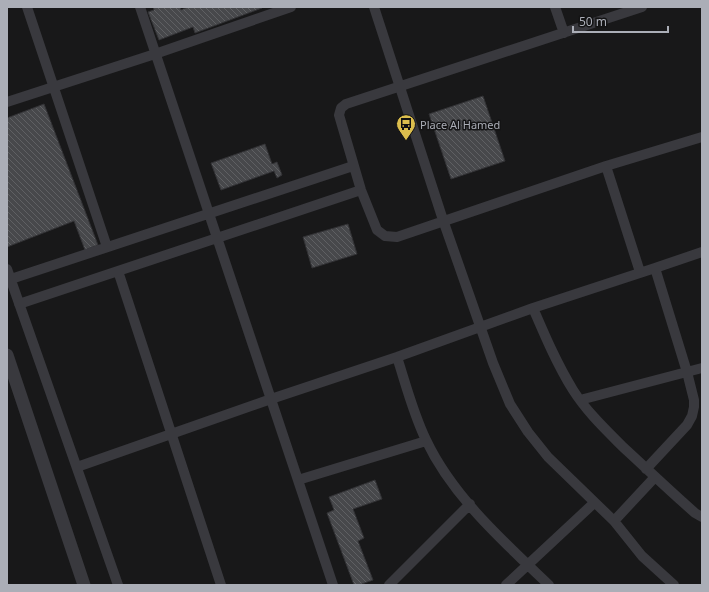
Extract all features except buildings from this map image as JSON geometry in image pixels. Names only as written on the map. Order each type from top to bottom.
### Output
[{"type":"street","points":[[27,7],[107,248]]},
{"type":"street","points":[[140,7],[333,585]]},
{"type":"street","points":[[7,102],[155,54],[291,7]]},
{"type":"street","points":[[374,7],[443,220],[502,386],[520,420],[548,457],[614,521],[642,556],[674,585]]},
{"type":"street","points":[[555,7],[564,33]]},
{"type":"street","points":[[642,7],[346,104],[340,108],[339,115],[353,166],[377,230],[385,236],[397,236],[606,166],[702,137]]},
{"type":"street","points":[[11,279],[353,166]]},
{"type":"street","points":[[606,166],[640,272]]},
{"type":"street","points":[[19,304],[218,239],[361,190]]},
{"type":"street","points":[[77,467],[172,433],[481,328],[533,308],[702,252]]},
{"type":"street","points":[[646,469],[676,438],[692,416],[694,407],[694,400],[687,372],[655,268]]},
{"type":"street","points":[[7,269],[118,585]]},
{"type":"street","points":[[118,271],[221,585]]},
{"type":"street","points":[[533,308],[558,363],[580,400],[600,425],[694,513],[702,517]]},
{"type":"street","points":[[7,355],[84,585]]},
{"type":"street","points":[[397,357],[411,403],[426,441],[452,482],[494,531],[549,585]]},
{"type":"street","points":[[580,400],[702,368]]},
{"type":"street","points":[[298,480],[426,441]]},
{"type":"street","points":[[614,521],[655,477]]},
{"type":"street","points":[[506,585],[594,503]]},
{"type":"street","points":[[389,585],[470,504]]},
{"type":"place","name":"Place Al Hamed","points":[[406,141]]}]
